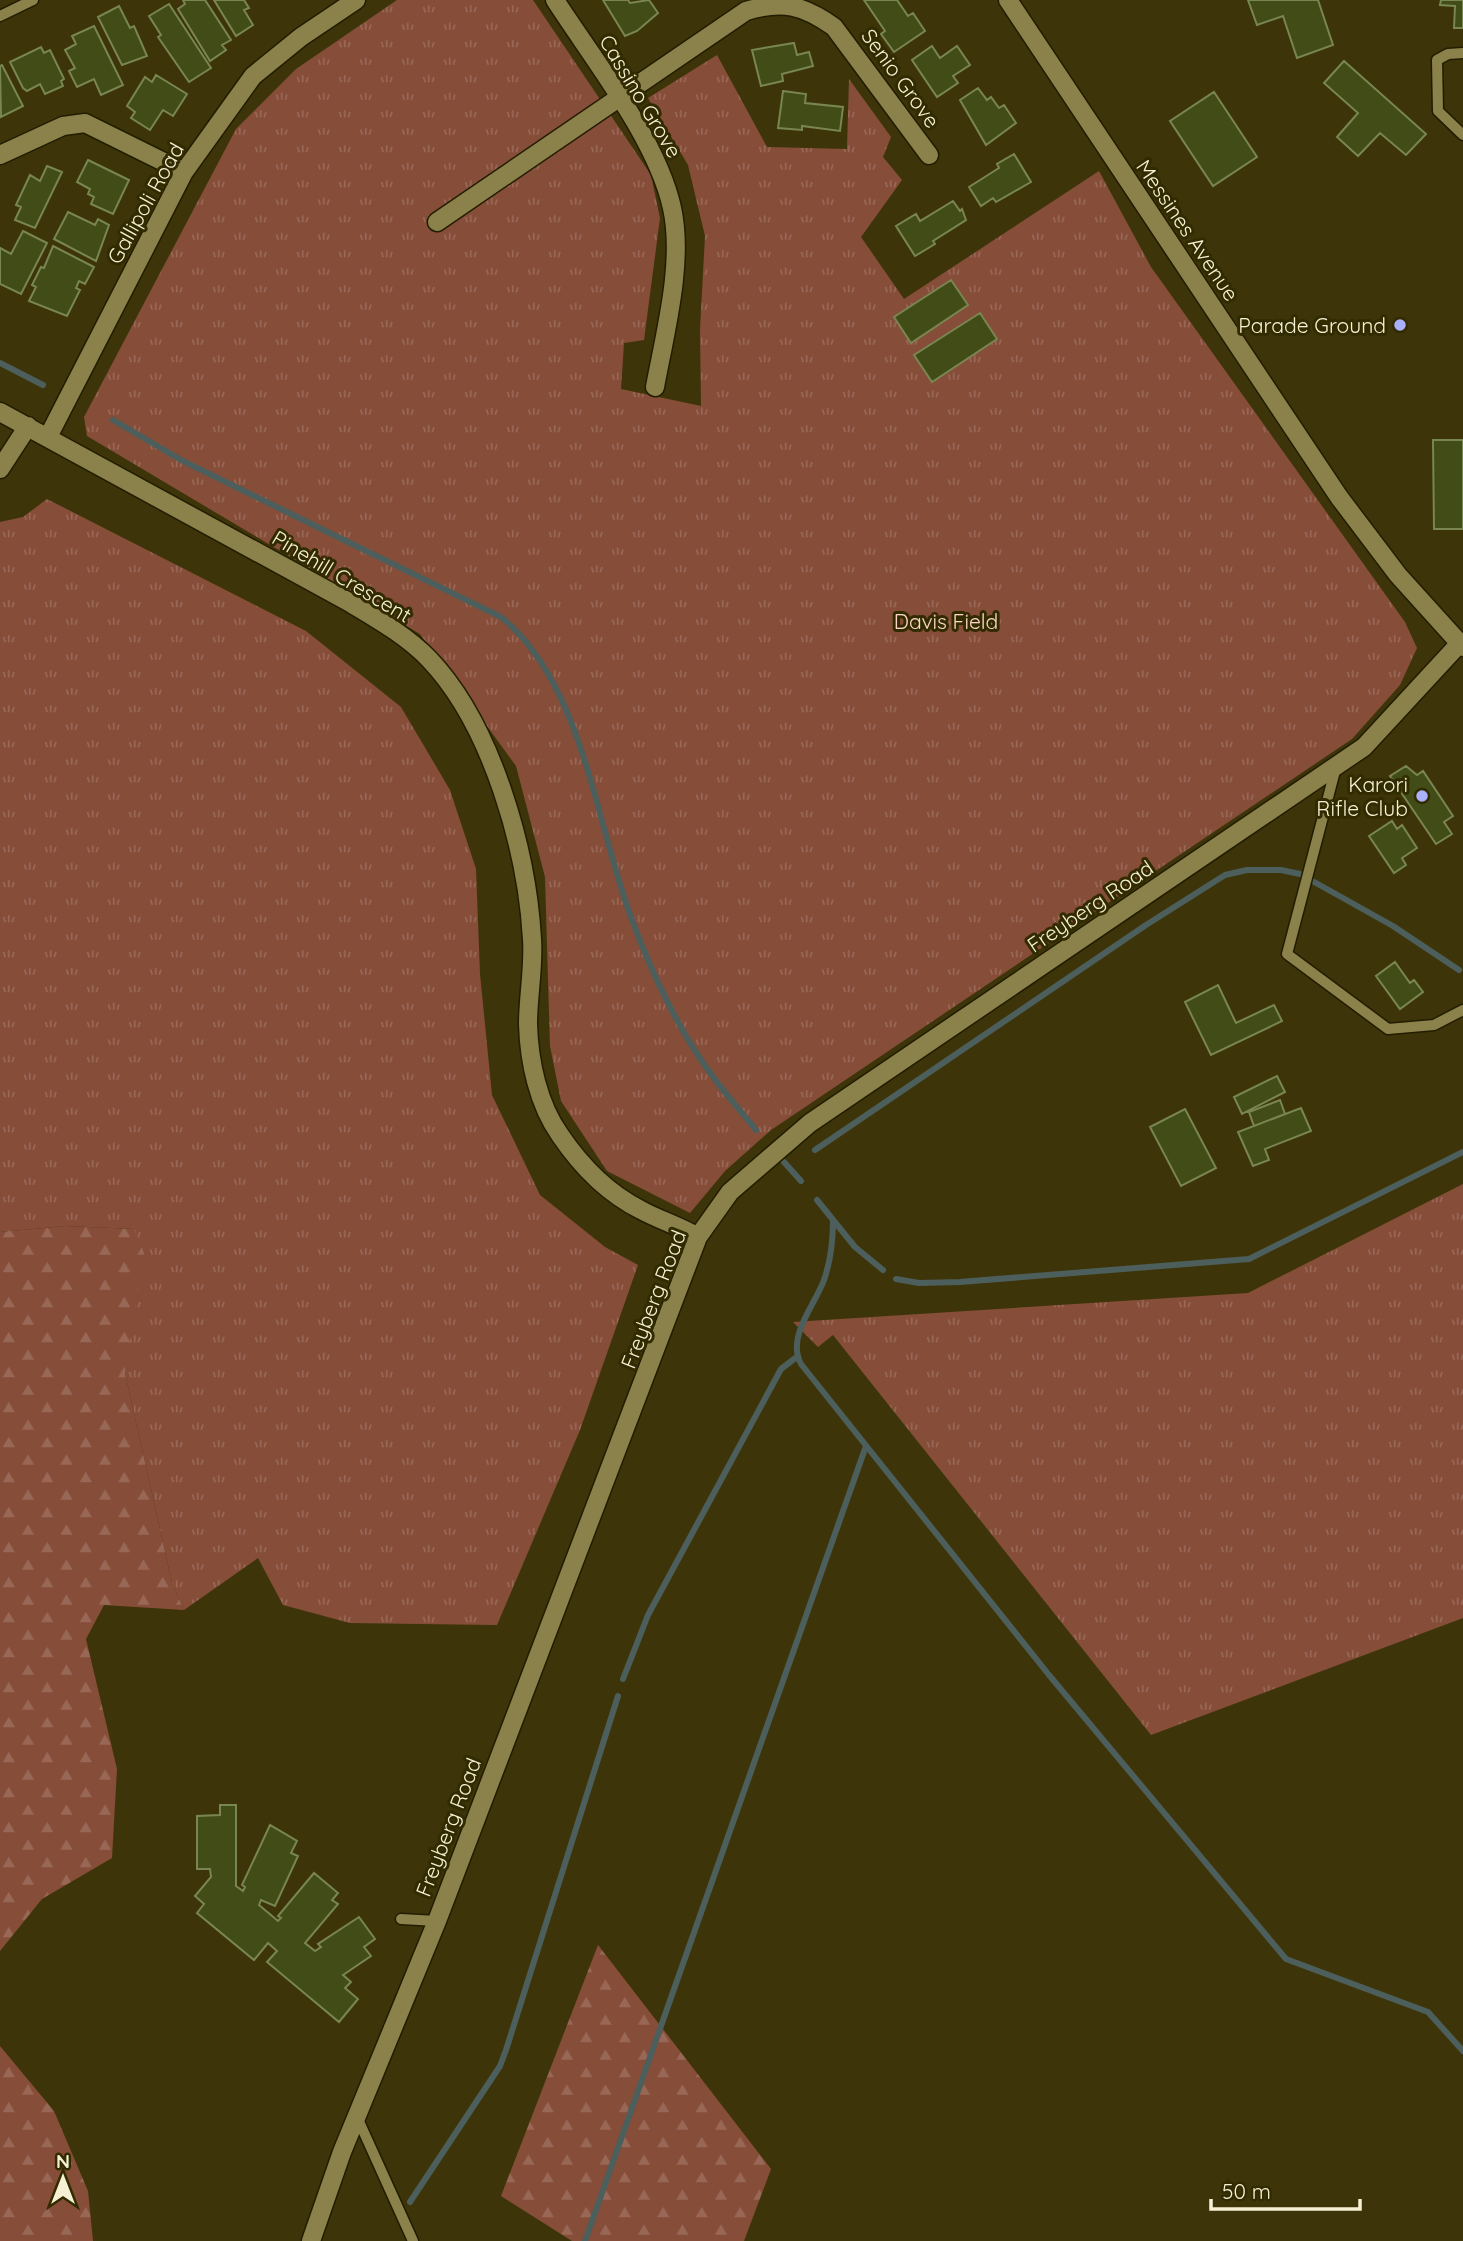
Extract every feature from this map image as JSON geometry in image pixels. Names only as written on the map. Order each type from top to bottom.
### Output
[{"type":"street","name":"Gallipoli Road","points":[[48,437],[184,172],[253,76],[300,37],[356,0]]},
{"type":"street","name":"Cassino Grove","points":[[555,0],[619,97],[658,164],[673,209],[675,280],[655,387]]},
{"type":"street","name":"Messines Avenue","points":[[1008,0],[1339,497],[1398,575],[1461,646]]},
{"type":"street","name":"Senio Grove","points":[[437,222],[746,11],[765,3],[789,3],[813,11],[834,27],[929,155]]},
{"type":"street","points":[[0,155],[63,126],[86,123],[184,172]]},
{"type":"street","name":"Pinehill Crescent","points":[[0,412],[375,618],[429,659],[464,709],[490,758],[522,856],[533,940],[528,1024],[535,1080],[558,1134],[598,1182],[639,1209],[698,1237]]},
{"type":"street","points":[[0,469],[28,426]]},
{"type":"street","name":"Freyberg Road","points":[[311,2241],[698,1237],[730,1192],[810,1123],[1364,747],[1461,646]]},
{"type":"lane","points":[[0,16],[33,0]]},
{"type":"lane","points":[[1022,0],[1023,21]]},
{"type":"lane","points":[[1463,53],[1447,54],[1437,60],[1438,111],[1463,135]]},
{"type":"lane","points":[[1336,766],[1287,954],[1388,1029],[1434,1025],[1463,1010]]},
{"type":"lane","points":[[401,1919],[436,1922]]},
{"type":"lane","points":[[357,2116],[413,2241]]},
{"type":"green space","name":"Davis Field","points":[[397,0],[533,0],[651,175],[660,218],[644,340],[624,343],[621,389],[701,406],[700,329],[705,236],[688,165],[648,98],[717,55],[767,147],[847,149],[849,79],[891,137],[883,157],[902,180],[861,237],[904,299],[1099,171],[1151,267],[1405,622],[1417,648],[1400,685],[1352,739],[771,1130],[725,1171],[690,1213],[607,1171],[561,1101],[550,1046],[545,877],[516,766],[420,634],[87,436],[84,417],[236,129],[296,69]]},
{"type":"green space","points":[[47,499],[306,631],[401,707],[450,790],[476,869],[480,974],[492,1095],[540,1195],[605,1247],[638,1265],[580,1430],[497,1625],[350,1623],[283,1605],[258,1558],[184,1610],[172,1583],[125,1373],[134,1229],[65,1226],[0,1232],[0,522],[23,517]]},
{"type":"green space","points":[[1463,1184],[1463,1618],[1151,1735],[833,1335],[818,1347],[793,1322],[1248,1293]]},
{"type":"green space","points":[[65,1226],[134,1229],[144,1253],[125,1373],[172,1583],[184,1610],[104,1605],[86,1639],[117,1769],[112,1858],[42,1899],[0,1951],[0,1232]]},
{"type":"green space","points":[[598,1945],[771,2169],[744,2241],[572,2241],[501,2196]]},
{"type":"green space","points":[[0,2046],[54,2111],[88,2191],[93,2241],[0,2241]]},
{"type":"building","points":[[183,0],[205,0],[231,40],[222,45],[226,50],[210,61],[178,9],[185,4]]},
{"type":"building","points":[[214,0],[244,0],[249,8],[244,10],[253,25],[236,36]]},
{"type":"building","points":[[603,0],[628,0],[630,3],[649,0],[658,13],[637,31],[625,36]]},
{"type":"building","points":[[864,0],[897,0],[908,16],[913,13],[925,31],[894,52],[881,34],[885,31]]},
{"type":"building","points":[[1248,0],[1318,0],[1333,45],[1297,58],[1283,16],[1257,25]]},
{"type":"building","points":[[1441,0],[1463,0],[1463,28],[1454,28],[1455,6],[1440,5]]},
{"type":"building","points":[[169,4],[211,68],[189,82],[158,37],[161,35],[149,16]]},
{"type":"building","points":[[119,6],[130,28],[134,26],[147,56],[122,65],[98,17]]},
{"type":"building","points":[[94,26],[123,85],[101,95],[94,79],[77,87],[69,71],[75,68],[65,50],[76,44],[72,36]]},
{"type":"building","points":[[794,43],[797,55],[809,52],[813,66],[782,74],[783,81],[761,86],[752,50]]},
{"type":"building","points":[[932,46],[940,58],[957,46],[970,65],[953,76],[958,83],[937,97],[912,60]]},
{"type":"building","points":[[41,47],[44,53],[50,50],[64,79],[61,81],[63,86],[45,94],[40,84],[27,91],[23,88],[10,62]]},
{"type":"building","points":[[1344,61],[1426,134],[1406,155],[1380,133],[1358,156],[1337,137],[1358,113],[1324,83]]},
{"type":"building","points":[[2,65],[23,106],[1,117],[0,66]]},
{"type":"building","points":[[156,75],[187,94],[173,116],[163,110],[150,130],[131,118],[135,112],[127,106],[145,77],[152,82]]},
{"type":"building","points":[[978,88],[987,100],[991,97],[999,108],[1004,105],[1016,123],[986,145],[960,100]]},
{"type":"building","points":[[783,91],[806,94],[805,103],[843,107],[840,131],[802,126],[802,130],[778,128]]},
{"type":"building","points":[[1214,92],[1257,157],[1213,186],[1170,121]]},
{"type":"building","points":[[1014,154],[1031,182],[996,202],[993,198],[981,206],[969,187],[999,168],[997,164]]},
{"type":"building","points":[[88,160],[129,180],[113,214],[91,204],[94,197],[88,194],[90,189],[77,182]]},
{"type":"building","points":[[47,166],[62,172],[35,228],[15,220],[21,207],[16,205],[30,175],[40,181]]},
{"type":"building","points":[[953,201],[960,211],[962,209],[966,220],[915,256],[896,226],[916,214],[920,221]]},
{"type":"building","points":[[68,212],[95,225],[98,219],[109,225],[96,261],[54,239]]},
{"type":"building","points":[[23,231],[47,243],[21,294],[0,284],[0,248],[11,254]]},
{"type":"building","points":[[53,246],[94,267],[85,284],[79,281],[76,288],[80,290],[67,316],[29,301],[36,287],[32,285],[41,267],[44,268]]},
{"type":"building","points":[[951,280],[968,305],[911,343],[894,317]]},
{"type":"building","points":[[980,313],[997,339],[932,382],[914,355]]},
{"type":"building","points":[[1433,440],[1463,440],[1463,529],[1434,529]]},
{"type":"building","name":"Karori Rifle Club","points":[[1406,766],[1417,775],[1423,771],[1453,816],[1444,822],[1452,834],[1436,844],[1390,776]]},
{"type":"building","points":[[1392,821],[1397,829],[1402,825],[1417,848],[1402,858],[1406,865],[1394,873],[1369,836]]},
{"type":"building","points":[[1395,962],[1410,983],[1414,980],[1423,992],[1400,1009],[1376,976]]},
{"type":"building","points":[[1218,985],[1236,1023],[1274,1005],[1282,1021],[1211,1055],[1185,1002]]},
{"type":"building","points":[[1277,1076],[1285,1092],[1242,1114],[1234,1097]]},
{"type":"building","points":[[1280,1100],[1285,1114],[1254,1126],[1249,1112]]},
{"type":"building","points":[[1301,1108],[1311,1131],[1265,1149],[1269,1160],[1253,1166],[1238,1132]]},
{"type":"building","points":[[1185,1109],[1216,1168],[1181,1186],[1150,1127]]},
{"type":"building","points":[[220,1805],[236,1805],[236,1886],[243,1891],[245,1887],[242,1885],[270,1825],[297,1841],[291,1853],[298,1856],[275,1906],[261,1900],[259,1905],[278,1921],[281,1918],[278,1916],[314,1873],[338,1893],[332,1900],[338,1904],[305,1943],[315,1951],[321,1947],[318,1944],[359,1917],[375,1939],[364,1947],[371,1956],[343,1975],[351,1982],[345,1988],[358,1999],[339,2022],[267,1962],[277,1951],[268,1943],[254,1960],[197,1913],[204,1904],[195,1896],[211,1877],[210,1869],[197,1869],[197,1816],[220,1815]]},
{"type":"waterway","points":[[0,363],[43,385]]},
{"type":"waterway","points":[[113,420],[183,461],[501,617],[529,646],[552,680],[570,719],[585,761],[621,887],[657,980],[696,1052],[756,1130]]},
{"type":"waterway","points":[[815,1150],[1146,925],[1225,875],[1247,870],[1281,870],[1300,874],[1393,926],[1459,970]]},
{"type":"waterway","points":[[896,1279],[919,1283],[960,1282],[1249,1259],[1463,1152]]},
{"type":"waterway","points":[[784,1162],[801,1181]]},
{"type":"waterway","points":[[817,1200],[855,1247],[883,1270]]},
{"type":"waterway","points":[[833,1220],[826,1273],[799,1332],[797,1354],[801,1364],[1049,1675],[1286,1959],[1428,2012],[1463,2051]]},
{"type":"waterway","points":[[623,1679],[648,1615],[781,1369],[798,1356]]},
{"type":"waterway","points":[[585,2241],[866,1446]]},
{"type":"waterway","points":[[410,2202],[500,2066],[618,1696]]},
{"type":"place","name":"Parade Ground","points":[[1400,325]]},
{"type":"place","name":"Karori Rifle Club","points":[[1422,796]]}]
